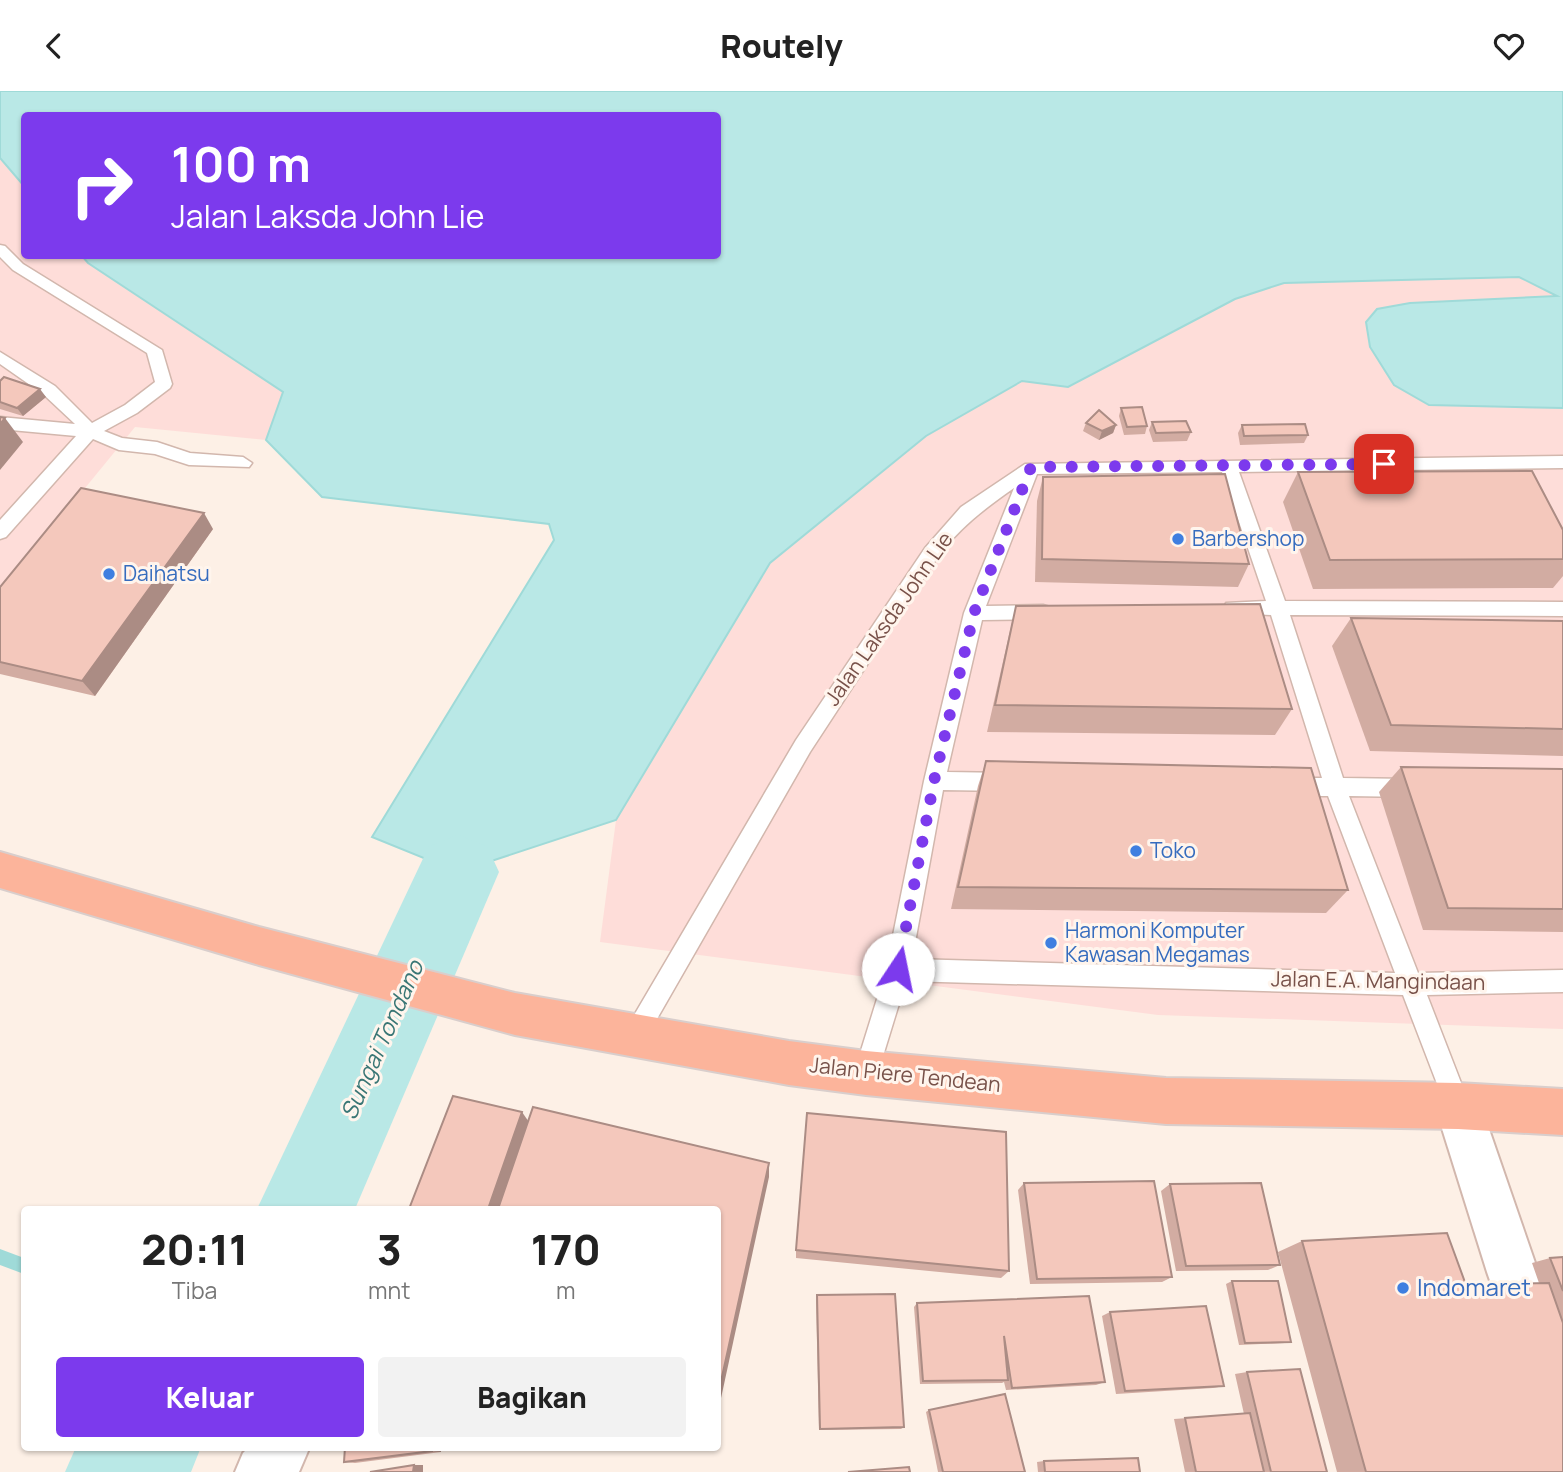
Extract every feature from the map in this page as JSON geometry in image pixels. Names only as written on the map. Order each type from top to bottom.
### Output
[{"type":"highway","name":"Jalan Piere Tendean","points":[[0,870],[259,946],[482,1005],[634,1037],[866,1073],[1166,1101],[1458,1106],[1563,1112]]},
{"type":"street","points":[[1458,1106],[1512,1272],[1563,1415]]},
{"type":"street","points":[[262,1472],[282,1451],[278,1472]]},
{"type":"lane","points":[[0,249],[18,268],[154,350],[163,384],[131,409],[90,431],[0,532]]},
{"type":"lane","points":[[0,357],[57,394],[72,407],[90,431]]},
{"type":"lane","points":[[0,423],[90,431],[119,444],[157,448],[189,460],[243,463]]},
{"type":"lane","points":[[1513,461],[1527,484]]},
{"type":"lane","points":[[866,1073],[897,974],[934,781],[974,613],[1031,467],[1563,462]]},
{"type":"lane","name":"Jalan Laksda John Lie","points":[[634,1037],[803,746],[931,553],[944,535],[967,512],[1031,467]]},
{"type":"lane","points":[[1229,467],[1278,607],[1335,787],[1458,1106]]},
{"type":"lane","points":[[1209,608],[1563,609]]},
{"type":"lane","points":[[974,613],[1057,611]]},
{"type":"lane","points":[[934,781],[1031,783]]},
{"type":"lane","points":[[1266,786],[1429,789]]},
{"type":"lane","name":"Jalan E.A. Mangindaan","points":[[897,974],[1409,984],[1563,981]]},
{"type":"shaded area","points":[[0,158],[21,182],[21,259],[85,259],[283,392],[266,440],[135,427],[0,592]]},
{"type":"shaded area","points":[[1519,277],[1558,296],[1410,303],[1429,405],[1563,408],[1563,1029],[1158,1015],[600,942],[616,820],[770,563],[926,436],[1022,381],[1068,387],[1235,299],[1284,283]]},
{"type":"water","points":[[0,91],[1563,91],[1563,408],[1429,405],[1394,385],[1370,347],[1366,322],[1377,309],[1410,303],[1557,296],[1519,277],[1284,283],[1235,299],[1068,387],[1022,381],[926,436],[770,563],[616,820],[458,872],[372,837],[554,540],[549,524],[322,497],[266,440],[283,392],[85,259],[721,259],[721,112],[21,112],[21,182],[0,158]]},
{"type":"building","points":[[4,377],[40,389],[17,408],[0,402],[0,381]]},
{"type":"building","points":[[1142,407],[1147,426],[1127,427],[1121,408]]},
{"type":"building","points":[[1099,410],[1116,425],[1102,431],[1086,423]]},
{"type":"building","points":[[1186,421],[1191,432],[1156,433],[1152,422]]},
{"type":"building","points":[[1305,424],[1308,435],[1244,436],[1242,425]]},
{"type":"building","points":[[1532,471],[1563,530],[1563,559],[1330,560],[1298,472]]},
{"type":"building","points":[[1225,474],[1249,564],[1042,559],[1043,477]]},
{"type":"building","name":"Daihatsu","points":[[81,488],[204,513],[82,681],[0,662],[0,587]]},
{"type":"building","points":[[1260,604],[1292,709],[995,705],[1016,606]]},
{"type":"building","points":[[1351,618],[1563,621],[1563,729],[1391,725]]},
{"type":"building","name":"Toko","points":[[986,761],[1311,768],[1348,890],[958,887]]},
{"type":"building","points":[[1401,767],[1563,769],[1563,909],[1448,908]]},
{"type":"building","points":[[453,1096],[522,1112],[489,1206],[410,1206]]},
{"type":"building","points":[[533,1107],[769,1163],[721,1381],[721,1206],[499,1206]]},
{"type":"building","points":[[807,1113],[1006,1132],[1009,1271],[796,1250]]},
{"type":"building","points":[[1154,1181],[1172,1277],[1037,1279],[1024,1183]]},
{"type":"building","points":[[1261,1183],[1280,1265],[1186,1266],[1170,1184]]},
{"type":"building","points":[[1447,1233],[1466,1285],[1549,1283],[1563,1323],[1563,1472],[1366,1472],[1302,1241]]},
{"type":"building","points":[[1563,1257],[1563,1291],[1550,1258]]},
{"type":"building","points":[[1232,1281],[1278,1281],[1291,1342],[1245,1343]]},
{"type":"building","points":[[895,1294],[904,1427],[820,1429],[817,1295]]},
{"type":"building","points":[[1089,1296],[1105,1382],[1012,1388],[1004,1336],[1008,1380],[923,1381],[917,1303]]},
{"type":"building","points":[[1206,1306],[1224,1386],[1125,1391],[1110,1312]]},
{"type":"building","points":[[1300,1369],[1327,1472],[1271,1472],[1247,1372]]},
{"type":"building","points":[[1005,1394],[1025,1472],[943,1472],[929,1410]]},
{"type":"building","points":[[1250,1413],[1264,1472],[1196,1472],[1185,1418]]},
{"type":"building","points":[[345,1451],[432,1451],[344,1462]]},
{"type":"building","points":[[1138,1458],[1140,1472],[1045,1472],[1044,1461]]},
{"type":"building","points":[[414,1465],[413,1472],[370,1472]]},
{"type":"building","points":[[909,1467],[910,1472],[848,1472]]},
{"type":"waterway","name":"Sungai Tondano","points":[[307,1206],[458,872]]},
{"type":"waterway","points":[[0,1257],[21,1265]]},
{"type":"waterway","name":"Sungai Tondano","points":[[120,1472],[143,1451]]},
{"type":"place","name":"Barbershop","points":[[1178,539]]},
{"type":"place","name":"Daihatsu","points":[[109,574]]},
{"type":"place","name":"Toko","points":[[1136,851]]},
{"type":"place","name":"Harmoni Komputer Kawasan Megamas","points":[[1051,943]]},
{"type":"place","name":"Indomaret","points":[[1403,1288]]},
{"type":"route","points":[[898,969],[934,781],[974,613],[1031,467],[1384,464]]}]
